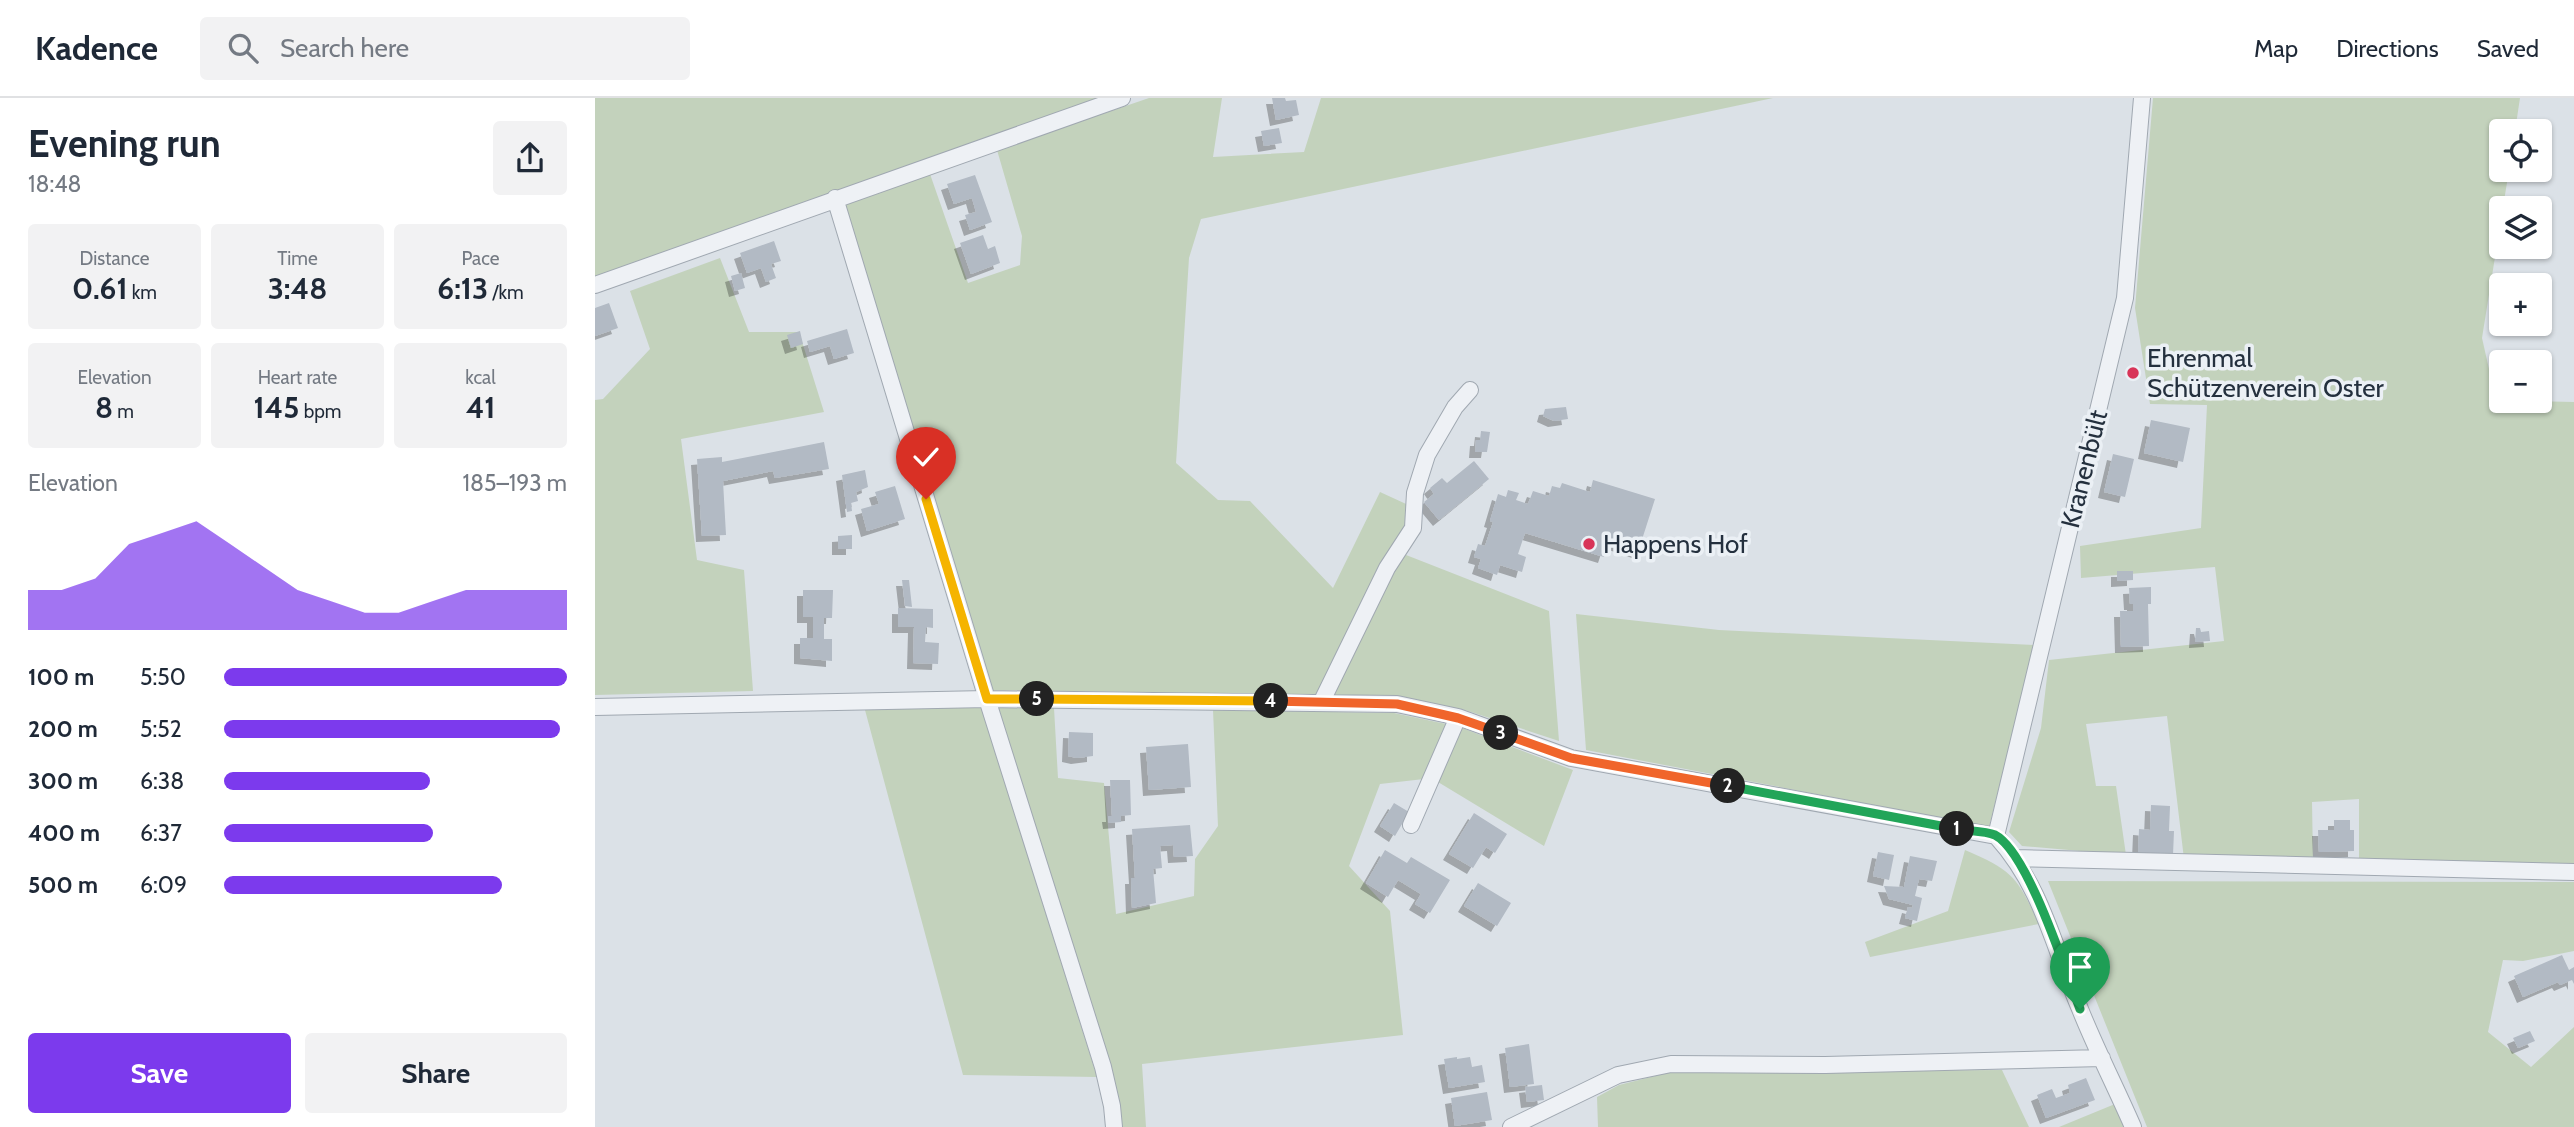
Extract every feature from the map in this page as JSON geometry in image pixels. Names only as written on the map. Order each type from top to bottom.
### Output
[{"type":"street","points":[[595,285],[1122,98]]},
{"type":"street","name":"Kranenbült","points":[[1996,836],[2125,298],[2142,98]]},
{"type":"street","points":[[835,198],[987,699],[1103,1066],[1114,1127]]},
{"type":"street","points":[[1321,703],[1387,568],[1413,528],[1415,493],[1427,455],[1455,407],[1470,390]]},
{"type":"street","points":[[595,707],[987,699],[1397,704],[1458,718],[1571,758],[1996,836],[2016,858],[2036,893],[2080,1009],[2133,1127]]},
{"type":"street","points":[[1411,825],[1458,718]]},
{"type":"street","points":[[2016,858],[2574,872]]},
{"type":"street","points":[[1511,1127],[1618,1075],[1671,1064],[1825,1065],[2102,1058]]},
{"type":"green space","points":[[595,98],[1101,98],[595,277]]},
{"type":"green space","points":[[1149,98],[1222,98],[1213,157],[1304,152],[1321,98],[1773,98],[1201,219],[1189,258],[1176,463],[1218,500],[1250,501],[1333,588],[1380,492],[1417,509],[1401,553],[1549,611],[1559,741],[1465,710],[1400,696],[993,690],[844,203],[930,174],[968,283],[1020,265],[1022,236],[997,150]]},
{"type":"green space","points":[[2153,98],[2520,98],[2517,119],[2489,119],[2489,182],[2507,182],[2505,196],[2489,196],[2489,259],[2495,259],[2492,273],[2489,273],[2489,294],[2482,338],[2489,369],[2489,413],[2552,413],[2552,401],[2574,402],[2574,866],[2359,860],[2359,799],[2312,802],[2313,860],[2184,859],[2167,716],[2086,724],[2096,786],[2116,786],[2126,855],[2022,846],[2009,832],[2041,728],[2049,660],[2224,641],[2215,567],[2081,578],[2080,546],[2201,528],[2207,405],[2150,404],[2135,308]]},
{"type":"green space","points":[[720,258],[749,332],[799,332],[824,412],[681,439],[697,560],[744,570],[753,691],[595,695],[595,400],[603,399],[650,349],[630,291]]},
{"type":"green space","points":[[1576,614],[1719,630],[2035,645],[1989,827],[1586,750]]},
{"type":"green space","points":[[997,705],[1054,708],[1058,778],[1104,783],[1116,914],[1194,896],[1195,859],[1218,826],[1213,710],[1394,713],[1446,724],[1424,779],[1380,784],[1349,866],[1390,911],[1403,1035],[1142,1064],[1146,1127],[1120,1127]]},
{"type":"green space","points":[[981,707],[1097,1077],[963,1075],[865,710]]},
{"type":"green space","points":[[1462,728],[1573,770],[1544,846],[1438,782]]},
{"type":"green space","points":[[1965,850],[1994,864],[2012,877],[2039,924],[1870,957],[1865,942],[1948,911]]},
{"type":"green space","points":[[2048,881],[2574,882],[2574,951],[2523,961],[2503,960],[2488,1032],[2531,1067],[2574,1027],[2574,1127],[2147,1127]]},
{"type":"green space","points":[[2002,1070],[2029,1127],[1598,1127],[1597,1097],[1619,1085],[1671,1072]]},
{"type":"green space","points":[[2115,1104],[2124,1127],[2059,1127]]},
{"type":"building","points":[[1272,98],[1296,100],[1299,115],[1276,120]]},
{"type":"building","points":[[1279,128],[1282,143],[1264,146],[1261,131]]},
{"type":"building","points":[[975,175],[992,222],[970,230],[965,215],[976,212],[972,198],[954,204],[947,184]]},
{"type":"building","points":[[983,235],[988,249],[995,246],[1000,263],[971,274],[960,243]]},
{"type":"building","points":[[774,241],[781,261],[771,264],[776,278],[766,282],[761,268],[747,273],[740,253]]},
{"type":"building","points":[[741,273],[745,288],[735,291],[731,276]]},
{"type":"building","points":[[609,303],[618,328],[595,336],[595,308]]},
{"type":"building","points":[[847,329],[854,353],[834,359],[830,346],[810,352],[807,341]]},
{"type":"building","points":[[800,331],[803,344],[791,348],[787,335]]},
{"type":"building","points":[[1566,407],[1568,419],[1554,421],[1543,416],[1545,409]]},
{"type":"building","points":[[2151,420],[2190,428],[2183,462],[2144,453]]},
{"type":"building","points":[[1481,431],[1490,432],[1487,452],[1475,452],[1476,440],[1480,440]]},
{"type":"building","points":[[824,442],[829,469],[775,478],[773,471],[723,481],[726,535],[702,536],[697,459],[722,457],[722,462]]},
{"type":"building","points":[[2113,454],[2134,459],[2125,497],[2104,492]]},
{"type":"building","points":[[1474,461],[1489,479],[1439,520],[1424,502],[1434,494],[1430,488],[1442,478],[1447,483]]},
{"type":"building","points":[[865,470],[868,487],[856,492],[858,501],[851,503],[852,511],[847,512],[842,475]]},
{"type":"building","points":[[1593,480],[1655,499],[1638,552],[1609,542],[1604,557],[1525,533],[1518,554],[1526,557],[1522,572],[1500,565],[1497,575],[1478,568],[1481,559],[1474,557],[1478,544],[1485,546],[1498,494],[1506,497],[1508,490],[1519,493],[1516,500],[1528,504],[1533,491],[1549,496],[1552,486],[1560,488],[1562,483],[1590,492]]},
{"type":"building","points":[[895,486],[905,519],[867,531],[861,509],[879,504],[875,492]]},
{"type":"building","points":[[852,535],[852,549],[838,549],[838,536]]},
{"type":"building","points":[[2117,571],[2133,571],[2133,580],[2117,581]]},
{"type":"building","points":[[902,580],[909,580],[912,607],[905,606]]},
{"type":"building","points":[[2151,587],[2151,604],[2148,604],[2149,646],[2121,647],[2120,611],[2133,611],[2129,588]]},
{"type":"building","points":[[803,590],[833,590],[832,618],[824,618],[824,639],[832,639],[832,661],[800,658],[800,638],[813,638],[813,617],[803,617]]},
{"type":"building","points":[[898,608],[933,609],[933,628],[926,627],[925,642],[939,643],[938,664],[913,663],[914,627],[898,627]]},
{"type":"building","points":[[2196,628],[2200,628],[2201,632],[2209,631],[2210,641],[2195,642]]},
{"type":"building","points":[[1069,732],[1093,733],[1093,756],[1068,756]]},
{"type":"building","points":[[1188,744],[1191,787],[1149,790],[1146,747]]},
{"type":"building","points":[[1110,780],[1130,780],[1131,815],[1121,816],[1121,822],[1109,823],[1108,816],[1112,816]]},
{"type":"building","points":[[1394,803],[1409,812],[1395,836],[1380,826]]},
{"type":"building","points":[[2151,805],[2170,806],[2169,831],[2174,831],[2173,855],[2138,853],[2139,829],[2150,830]]},
{"type":"building","points":[[1474,813],[1507,834],[1495,853],[1486,847],[1473,868],[1449,854]]},
{"type":"building","points":[[2334,820],[2350,820],[2350,830],[2354,830],[2354,851],[2319,852],[2318,830],[2334,830]]},
{"type":"building","points":[[1190,825],[1193,856],[1174,857],[1173,845],[1160,846],[1162,868],[1153,869],[1156,903],[1132,908],[1131,878],[1135,878],[1132,829]]},
{"type":"building","points":[[1385,850],[1407,863],[1411,857],[1450,880],[1430,913],[1415,904],[1421,894],[1398,880],[1388,897],[1366,883]]},
{"type":"building","points":[[1878,852],[1894,855],[1889,880],[1873,876]]},
{"type":"building","points":[[1910,856],[1937,861],[1932,881],[1919,879],[1915,896],[1922,898],[1917,921],[1905,918],[1908,907],[1912,908],[1913,905],[1889,899],[1884,886],[1904,887]]},
{"type":"building","points":[[1478,883],[1511,903],[1497,926],[1464,906]]},
{"type":"building","points":[[2562,955],[2569,970],[2574,967],[2574,984],[2572,980],[2560,985],[2558,982],[2523,997],[2514,976]]},
{"type":"building","points":[[2530,1031],[2535,1041],[2518,1048],[2513,1038]]},
{"type":"building","points":[[1529,1044],[1534,1084],[1510,1087],[1505,1048]]},
{"type":"building","points":[[1470,1057],[1472,1067],[1482,1065],[1485,1082],[1449,1088],[1444,1059]]},
{"type":"building","points":[[2086,1078],[2095,1100],[2046,1118],[2037,1095],[2052,1089],[2056,1098],[2070,1093],[2068,1085]]},
{"type":"building","points":[[1542,1085],[1544,1100],[1527,1102],[1525,1087]]},
{"type":"building","points":[[1487,1092],[1492,1120],[1455,1126],[1451,1098]]},
{"type":"place","name":"Ehrenmal Schützenverein Oster","points":[[2133,373]]},
{"type":"place","name":"Happens Hof","points":[[1589,544]]},
{"type":"route","points":[[926,499],[987,699],[1397,704],[1458,718],[1571,758],[1996,836],[2016,858],[2036,893],[2080,1009]]}]
